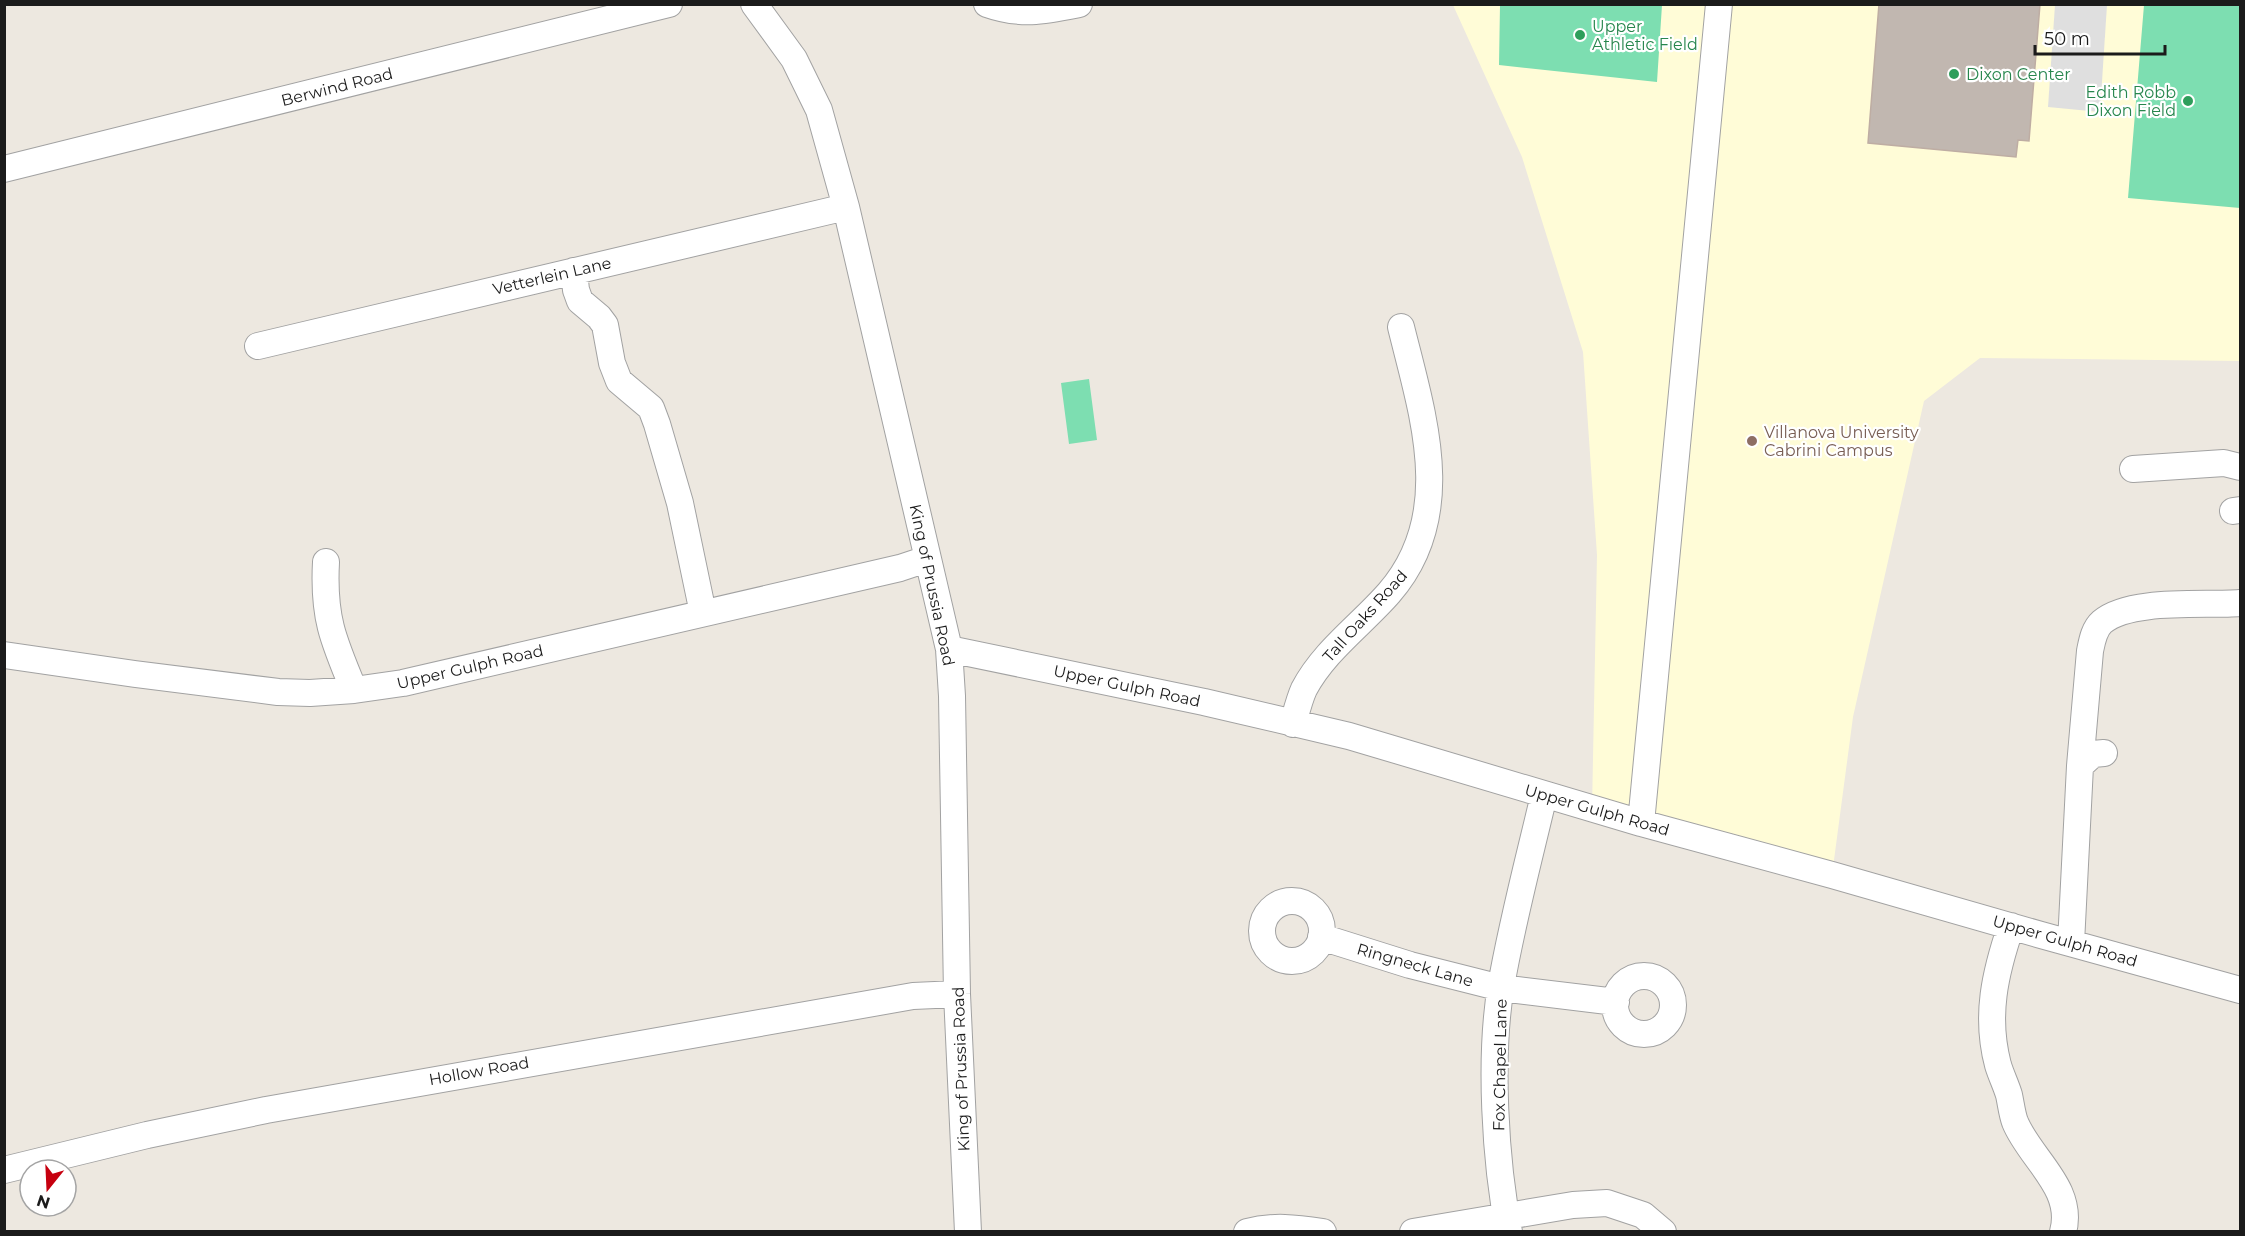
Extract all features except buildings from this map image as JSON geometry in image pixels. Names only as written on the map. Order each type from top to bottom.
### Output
[{"type":"street","name":"Berwind Road","points":[[4,169],[669,4]]},
{"type":"street","name":"King of Prussia Road","points":[[754,4],[794,59],[819,110],[846,207],[949,649],[952,696],[957,994],[968,1232]]},
{"type":"street","points":[[987,4],[1003,10],[1035,12],[1079,4]]},
{"type":"street","points":[[1641,823],[1719,4]]},
{"type":"street","name":"Vetterlein Lane","points":[[258,346],[846,207]]},
{"type":"street","points":[[574,271],[580,301],[605,325],[612,363],[620,381],[651,408],[680,503],[703,613]]},
{"type":"street","name":"Tall Oaks Road","points":[[1293,724],[1304,690],[1314,673],[1349,633],[1389,593],[1410,565],[1423,534],[1430,501],[1424,422],[1401,327]]},
{"type":"street","points":[[2133,469],[2224,463],[2241,467]]},
{"type":"street","name":"Upper Gulph Road","points":[[4,655],[278,692],[310,693],[354,690],[403,683],[900,568],[927,559]]},
{"type":"street","points":[[326,562],[324,593],[327,616],[334,644],[354,690]]},
{"type":"street","points":[[2071,943],[2080,766],[2090,651],[2094,634],[2101,623],[2112,616],[2143,608],[2175,604],[2241,603]]},
{"type":"street","name":"Upper Gulph Road","points":[[949,649],[1183,697],[1349,736],[1641,823],[2241,990]]},
{"type":"street","points":[[2080,766],[2093,754],[2104,753]]},
{"type":"street","name":"Fox Chapel Lane","points":[[1508,1224],[1496,1095],[1501,988],[1544,795]]},
{"type":"street","points":[[2011,926],[1993,988],[1991,1029],[1998,1066],[2009,1094],[2015,1121],[2025,1143],[2061,1192],[2064,1206],[2063,1232]]},
{"type":"street","name":"Ringneck Lane","points":[[1321,938],[1410,966],[1501,988],[1616,1002]]},
{"type":"street","name":"Hollow Road","points":[[4,1170],[147,1135],[390,1087],[913,996],[957,994]]},
{"type":"street","points":[[1413,1232],[1508,1224],[1573,1205],[1607,1203],[1643,1215],[1663,1232]]},
{"type":"street","points":[[1247,1232],[1265,1227],[1285,1226],[1323,1232]]},
{"type":"shaded area","name":"Villanova University Cabrini Campus","points":[[1453,5],[2240,5],[2240,361],[1980,358],[1924,401],[1853,717],[1832,875],[1592,809],[1597,555],[1583,352],[1522,157]]},
{"type":"shaded area","points":[[2055,5],[2107,5],[2100,112],[2048,107]]},
{"type":"green space","name":"Upper Athletic Field","points":[[1500,5],[1662,5],[1657,82],[1499,65]]},
{"type":"green space","name":"Edith Robb Dixon Field","points":[[2144,5],[2240,5],[2240,208],[2128,198]]},
{"type":"green space","points":[[1089,379],[1097,440],[1069,444],[1061,383]]},
{"type":"place","name":"Upper Athletic Field","points":[[1580,35]]},
{"type":"place","name":"Dixon Center","points":[[1954,74]]},
{"type":"place","name":"Edith Robb Dixon Field","points":[[2188,101]]},
{"type":"place","name":"Villanova University Cabrini Campus","points":[[1752,441]]}]
